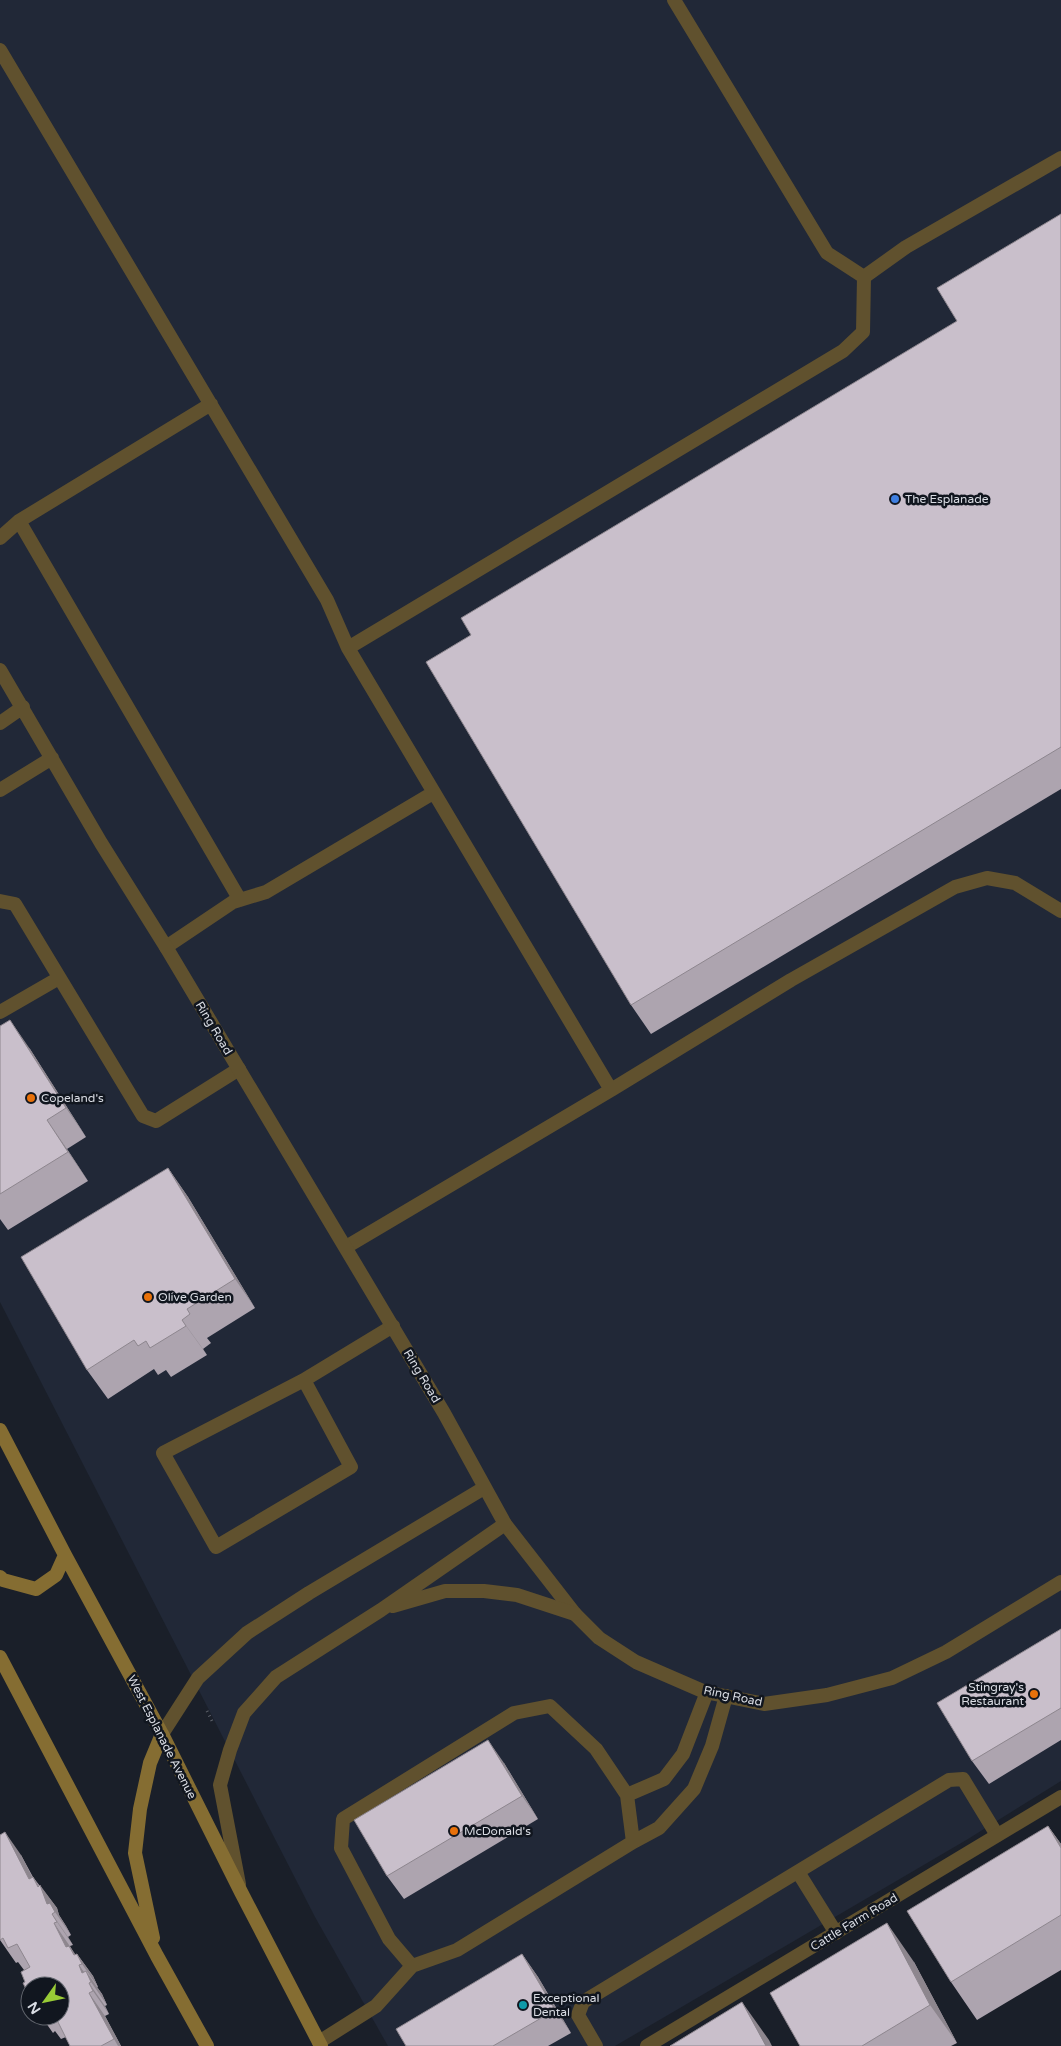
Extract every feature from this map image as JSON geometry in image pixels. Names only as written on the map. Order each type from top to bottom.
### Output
[{"type":"main road","name":"West Esplanade Avenue","points":[[0,1430],[162,1734],[320,2044]]},
{"type":"main road","points":[[0,1576],[3,1580],[36,1589],[56,1575],[65,1555]]},
{"type":"main road","points":[[0,1657],[156,1956],[206,2046]]},
{"type":"main road","points":[[156,1956],[135,1853],[140,1809],[150,1763],[162,1734]]},
{"type":"street","points":[[674,0],[827,253],[864,277]]},
{"type":"street","points":[[0,50],[327,600],[348,648],[611,1090]]},
{"type":"street","points":[[864,277],[906,247],[1061,158]]},
{"type":"street","points":[[348,648],[843,352],[863,332],[864,277]]},
{"type":"street","points":[[0,538],[19,521],[211,404]]},
{"type":"street","points":[[19,521],[240,900]]},
{"type":"street","name":"Ring Road","points":[[0,670],[101,843],[166,947],[393,1326],[444,1413],[505,1524],[575,1614],[599,1638],[636,1662],[707,1692],[764,1704],[826,1695],[892,1678],[946,1652],[1061,1582]]},
{"type":"street","points":[[0,724],[23,707]]},
{"type":"street","points":[[0,790],[52,758]]},
{"type":"street","points":[[166,947],[233,902],[266,892],[434,793]]},
{"type":"street","points":[[346,1247],[611,1090],[791,980],[956,887],[987,878],[1014,883],[1061,911]]},
{"type":"street","points":[[0,901],[15,904],[143,1116],[156,1121],[239,1069]]},
{"type":"street","points":[[0,1012],[59,978]]},
{"type":"street","points":[[304,1380],[351,1467],[216,1546],[163,1453],[304,1380],[393,1326]]},
{"type":"street","points":[[162,1734],[198,1678],[247,1633],[309,1593],[484,1488]]},
{"type":"street","points":[[241,1892],[220,1785],[230,1750],[244,1713],[276,1677],[381,1610],[505,1524]]},
{"type":"street","points":[[381,1610],[445,1591],[484,1591],[517,1595],[575,1614]]},
{"type":"street","points":[[628,1795],[664,1779],[684,1754],[707,1692]]},
{"type":"street","points":[[320,2044],[376,2006],[412,1966],[456,1950],[659,1828],[694,1789],[712,1746],[726,1696]]},
{"type":"street","points":[[412,1966],[389,1939],[340,1848],[343,1819],[514,1713],[550,1706],[596,1749],[628,1795],[633,1842]]},
{"type":"street","points":[[596,2046],[578,2015],[583,2002],[949,1780],[963,1779],[997,1835]]},
{"type":"street","name":"Cattle Farm Road","points":[[647,2046],[1061,1797]]},
{"type":"street","points":[[798,1872],[836,1933]]},
{"type":"shaded area","points":[[0,0],[1061,0],[1061,1781],[968,1839],[615,2046],[388,2046],[315,1917],[0,1302]]},
{"type":"building","name":"The Esplanade","points":[[1061,214],[1061,747],[631,1005],[426,662],[471,635],[461,618],[957,321],[937,288]]},
{"type":"building","name":"Copeland's","points":[[10,1020],[66,1108],[47,1120],[68,1152],[0,1194],[0,1026]]},
{"type":"building","name":"Olive Garden","points":[[168,1168],[235,1279],[187,1309],[190,1314],[182,1320],[186,1326],[150,1348],[146,1341],[138,1346],[134,1340],[87,1370],[21,1257]]},
{"type":"building","points":[[1061,1629],[1061,1708],[972,1761],[937,1703]]},
{"type":"building","points":[[488,1740],[522,1796],[387,1876],[354,1820]]},
{"type":"building","points":[[1048,1826],[1061,1848],[1061,1915],[951,1982],[907,1911]]},
{"type":"building","points":[[5,1832],[29,1879],[33,1877],[38,1887],[40,1885],[47,1904],[50,1903],[55,1912],[52,1914],[57,1922],[54,1923],[66,1947],[69,1946],[74,1955],[77,1954],[82,1964],[79,1965],[82,1973],[86,1971],[93,1991],[89,1993],[114,2039],[101,2046],[70,2046],[60,2026],[70,2026],[70,1976],[23,1976],[21,1972],[30,1967],[17,1944],[8,1948],[3,1938],[0,1940],[0,1835]]},
{"type":"building","points":[[887,1923],[930,2005],[862,2046],[800,2046],[770,1993]]},
{"type":"building","points":[[522,1954],[555,2010],[493,2046],[406,2046],[396,2029]]},
{"type":"building","points":[[742,2002],[766,2046],[670,2046]]},
{"type":"place","name":"The Esplanade","points":[[895,499]]},
{"type":"place","name":"Copeland's","points":[[31,1098]]},
{"type":"place","name":"Olive Garden","points":[[148,1297]]},
{"type":"place","name":"Stingray's Restaurant","points":[[1034,1694]]},
{"type":"place","name":"McDonald's","points":[[454,1831]]},
{"type":"place","name":"Exceptional Dental","points":[[523,2005]]}]
